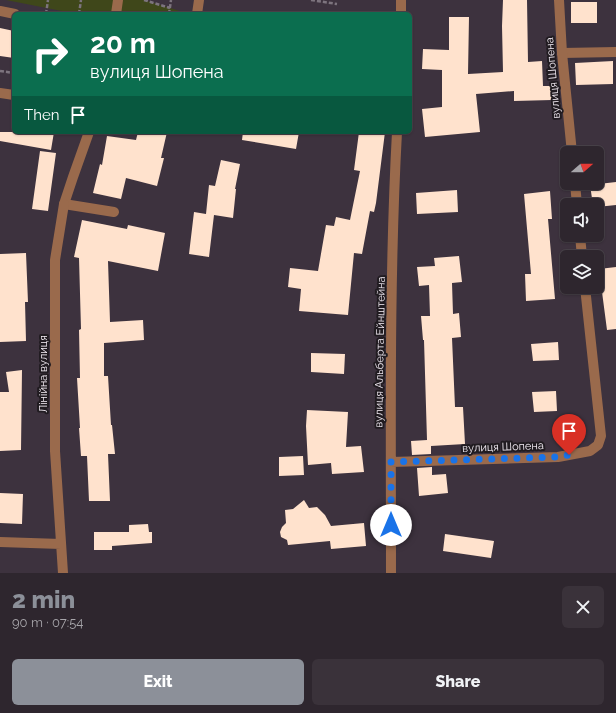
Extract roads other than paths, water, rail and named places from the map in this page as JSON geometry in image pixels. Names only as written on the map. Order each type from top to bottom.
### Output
[{"type":"street","points":[[116,12],[118,0]]},
{"type":"street","points":[[197,12],[199,0]]},
{"type":"street","points":[[401,0],[401,12]]},
{"type":"street","name":"вулиця Шопена","points":[[559,0],[562,53],[571,146]]},
{"type":"street","points":[[0,11],[12,13]]},
{"type":"street","points":[[562,53],[616,52]]},
{"type":"street","points":[[0,93],[12,95]]},
{"type":"street","name":"Лінійна вулиця","points":[[63,573],[55,451],[55,260],[64,204],[88,134]]},
{"type":"street","name":"вулиця Альберта Ейнштейна","points":[[391,573],[391,330],[395,171],[398,134]]},
{"type":"street","points":[[64,204],[114,212]]},
{"type":"street","name":"вулиця Шопена","points":[[391,462],[558,457],[590,451],[598,445],[601,436],[586,294]]},
{"type":"street","points":[[0,542],[61,544]]}]
